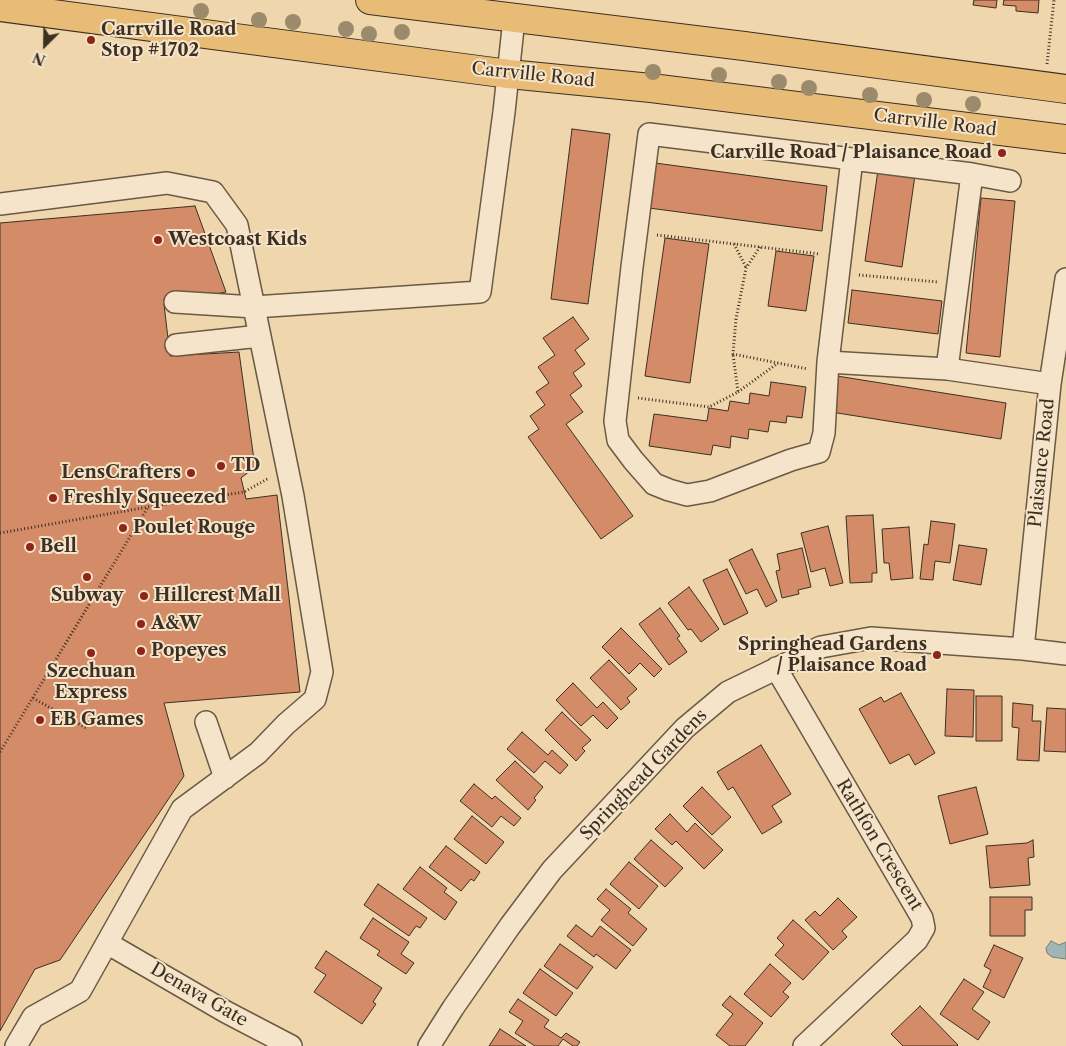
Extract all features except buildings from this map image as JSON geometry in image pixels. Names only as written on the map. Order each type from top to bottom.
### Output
[{"type":"main road","points":[[370,0],[744,46],[1066,89]]},
{"type":"main road","name":"Carrville Road","points":[[0,7],[509,74],[651,88],[1066,139]]},
{"type":"street","points":[[175,302],[254,307],[480,292],[509,74],[514,19]]},
{"type":"street","points":[[852,159],[828,367],[824,433],[819,452],[791,460],[710,491],[687,495],[654,484],[618,440],[616,421],[636,232],[649,134],[852,159],[972,174],[1010,181]]},
{"type":"street","points":[[947,369],[972,174]]},
{"type":"street","points":[[0,204],[167,183],[213,192],[237,225],[287,468],[322,672],[315,699],[286,724],[258,753],[182,809],[80,991],[33,1017],[16,1046]]},
{"type":"street","name":"Plaisance Road","points":[[1023,649],[1050,384],[1066,279]]},
{"type":"street","points":[[176,345],[260,336]]},
{"type":"street","points":[[828,367],[947,369],[1050,384]]},
{"type":"street","name":"Springhead Gardens","points":[[429,1046],[510,926],[552,870],[685,728],[728,692],[821,647],[871,638],[1066,654]]},
{"type":"street","name":"Rathfon Crescent","points":[[776,668],[922,918],[924,928],[917,940],[804,1046]]},
{"type":"street","points":[[206,722],[225,778]]},
{"type":"street","name":"Denava Gate","points":[[107,942],[226,1012],[291,1046]]},
{"type":"path","points":[[1046,66],[1054,0]]},
{"type":"path","points":[[636,232],[760,247],[839,265],[957,284]]},
{"type":"path","points":[[734,244],[746,268]]},
{"type":"path","points":[[738,392],[733,354],[736,319],[746,268],[760,247]]},
{"type":"path","points":[[733,354],[778,363],[828,367]]},
{"type":"path","points":[[618,396],[709,406],[738,392],[778,363]]},
{"type":"path","points":[[0,533],[244,492],[287,468]]},
{"type":"path","points":[[0,752],[148,507]]},
{"type":"path","points":[[33,698],[88,729]]},
{"type":"shaded area","points":[[1051,941],[1059,945],[1066,942],[1066,959],[1052,957],[1047,953],[1046,948]]},
{"type":"place","name":"Carrville Road Stop #1702","points":[[91,40]]},
{"type":"place","name":"Carville Road / Plaisance Road","points":[[1002,153]]},
{"type":"place","name":"Westcoast Kids","points":[[158,240]]},
{"type":"place","name":"TD","points":[[221,466]]},
{"type":"place","name":"LensCrafters","points":[[191,473]]},
{"type":"place","name":"Freshly Squeezed","points":[[53,498]]},
{"type":"place","name":"Poulet Rouge","points":[[123,528]]},
{"type":"place","name":"Bell","points":[[30,547]]},
{"type":"place","name":"Subway","points":[[87,577]]},
{"type":"place","name":"Hillcrest Mall","points":[[144,596]]},
{"type":"place","name":"A&W","points":[[141,624]]},
{"type":"place","name":"Popeyes","points":[[141,651]]},
{"type":"place","name":"Szechuan Express","points":[[91,653]]},
{"type":"place","name":"Springhead Gardens / Plaisance Road","points":[[937,655]]},
{"type":"place","name":"EB Games","points":[[40,720]]}]
